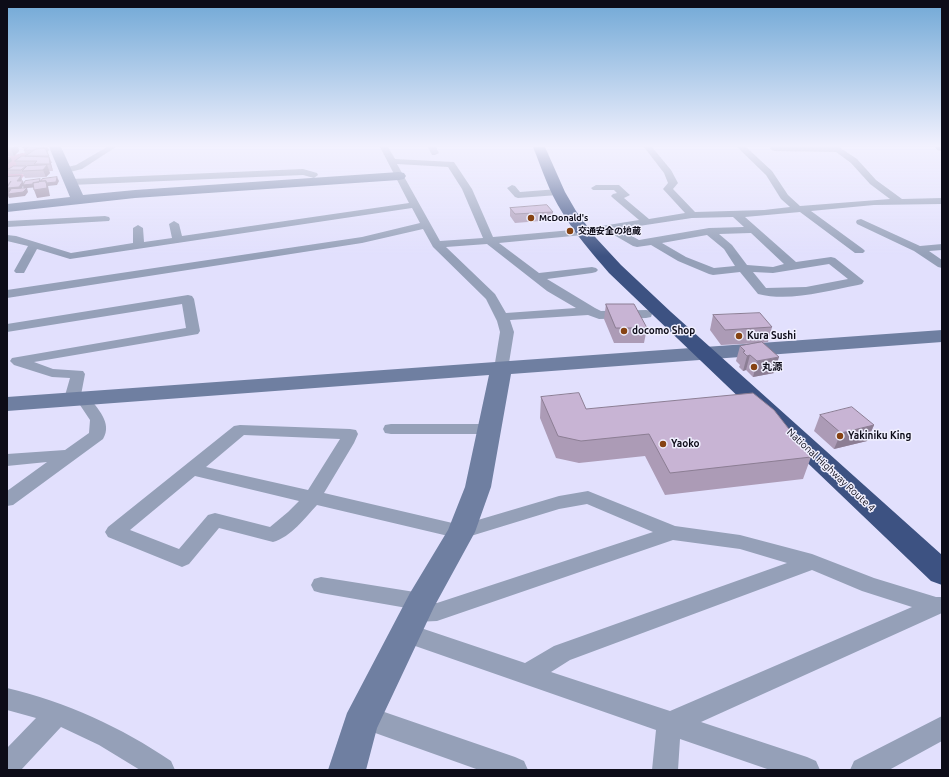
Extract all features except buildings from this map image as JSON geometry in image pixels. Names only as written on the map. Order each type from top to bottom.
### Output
[{"type":"highway","name":"National Highway Route 4","points":[[554,183],[558,192],[583,232],[599,252],[632,286],[942,573]]},
{"type":"street","points":[[72,183],[77,197]]},
{"type":"street","points":[[7,204],[219,183]]},
{"type":"street","points":[[7,208],[77,197],[259,183]]},
{"type":"street","points":[[348,770],[360,725],[414,616],[460,532],[478,487],[507,332],[502,317],[491,297],[436,245],[427,225],[403,183]]},
{"type":"street","points":[[463,183],[490,241],[551,288],[590,311],[600,315],[646,314]]},
{"type":"street","points":[[673,183],[668,189],[692,215]]},
{"type":"street","points":[[775,183],[784,197],[800,210],[859,251]]},
{"type":"street","points":[[875,183],[899,201]]},
{"type":"street","points":[[596,188],[616,187],[625,195],[616,196],[646,221]]},
{"type":"street","points":[[512,188],[518,195],[558,192]]},
{"type":"street","points":[[930,201],[942,208]]},
{"type":"street","points":[[436,245],[583,232],[692,215],[800,210],[874,202],[942,201]]},
{"type":"street","points":[[8,239],[70,256],[414,204]]},
{"type":"street","points":[[736,214],[793,266]]},
{"type":"street","points":[[7,224],[105,219]]},
{"type":"street","points":[[861,222],[918,249],[942,265]]},
{"type":"street","points":[[174,224],[178,240]]},
{"type":"street","points":[[7,294],[362,240],[427,225]]},
{"type":"street","points":[[138,228],[139,246]]},
{"type":"street","points":[[609,228],[637,244],[709,231],[754,230]]},
{"type":"street","points":[[652,242],[682,259],[713,272],[743,268],[773,270],[831,260],[858,281],[806,291],[784,292],[762,290],[743,268],[728,247],[709,231]]},
{"type":"street","points":[[20,271],[34,245]]},
{"type":"street","points":[[918,249],[942,247]]},
{"type":"street","points":[[537,277],[592,270]]},
{"type":"street","points":[[7,328],[188,299],[192,331],[12,359]]},
{"type":"street","points":[[502,317],[590,311]]},
{"type":"street","points":[[7,404],[942,336]]},
{"type":"street","points":[[7,500],[97,435],[98,420],[78,399],[78,374],[52,373],[12,359]]},
{"type":"street","points":[[391,429],[490,429]]},
{"type":"street","points":[[240,430],[350,434],[312,498],[295,517],[273,535],[214,520],[182,559],[115,532],[240,430]]},
{"type":"street","points":[[7,460],[69,455]]},
{"type":"street","points":[[191,470],[460,532],[559,503],[588,497],[673,533],[740,542],[812,562],[869,585],[939,605]]},
{"type":"street","points":[[414,616],[437,612],[673,533]]},
{"type":"street","points":[[527,674],[562,653],[812,562]]},
{"type":"street","points":[[321,585],[414,616],[527,674],[669,724],[807,770]]},
{"type":"street","points":[[669,724],[939,605]]},
{"type":"street","points":[[7,699],[57,714],[90,728],[147,759],[162,770]]},
{"type":"street","points":[[7,766],[57,714]]},
{"type":"street","points":[[364,717],[515,770]]},
{"type":"street","points":[[665,770],[669,724]]},
{"type":"street","points":[[863,770],[942,728]]},
{"type":"place","name":"McDonald's","points":[[531,218]]},
{"type":"place","name":"交通安全の地蔵","points":[[570,231]]},
{"type":"place","name":"docomo Shop","points":[[624,331]]},
{"type":"place","name":"Kura Sushi","points":[[739,336]]},
{"type":"place","name":"丸源","points":[[754,367]]},
{"type":"place","name":"Yakiniku King","points":[[840,436]]},
{"type":"place","name":"Yaoko","points":[[663,444]]}]
